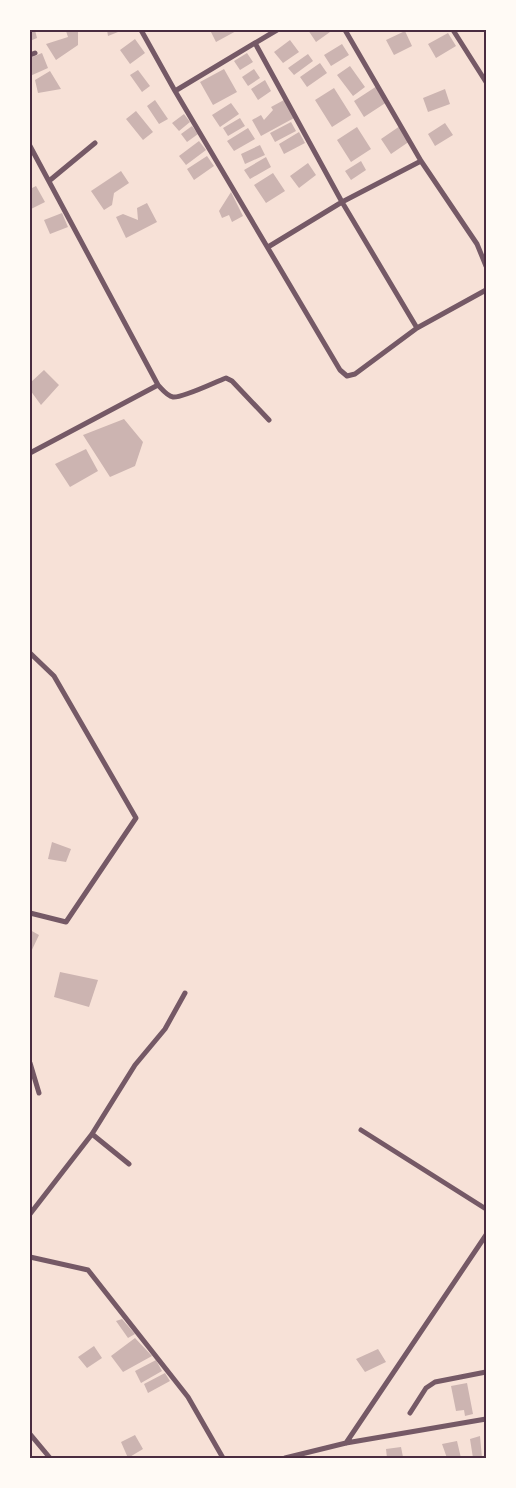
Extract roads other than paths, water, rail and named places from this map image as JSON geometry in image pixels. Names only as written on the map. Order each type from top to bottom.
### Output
[{"type":"street","points":[[142,30],[175,90],[340,370],[347,376],[355,374],[417,328],[486,290]]},
{"type":"street","points":[[175,90],[277,30]]},
{"type":"street","points":[[345,30],[421,161],[477,244],[486,266]]},
{"type":"street","points":[[453,30],[486,82]]},
{"type":"street","points":[[255,43],[342,202],[417,328]]},
{"type":"street","points":[[49,181],[95,144]]},
{"type":"street","points":[[30,146],[158,385],[173,397],[181,396],[226,378],[232,381],[269,420]]},
{"type":"street","points":[[268,247],[342,202],[421,161]]},
{"type":"street","points":[[30,453],[158,385]]},
{"type":"street","points":[[30,652],[54,676],[136,818],[66,922],[30,913]]},
{"type":"street","points":[[30,1214],[92,1134],[135,1065],[165,1029],[185,993]]},
{"type":"street","points":[[30,1063],[39,1093]]},
{"type":"street","points":[[362,1130],[486,1209]]},
{"type":"street","points":[[92,1134],[129,1164]]},
{"type":"street","points":[[346,1444],[486,1235]]},
{"type":"street","points":[[30,1257],[88,1270],[188,1397],[223,1458]]},
{"type":"street","points":[[410,1413],[426,1388],[435,1382],[486,1372]]},
{"type":"street","points":[[285,1458],[346,1444],[486,1420]]},
{"type":"street","points":[[30,1434],[50,1458]]}]
